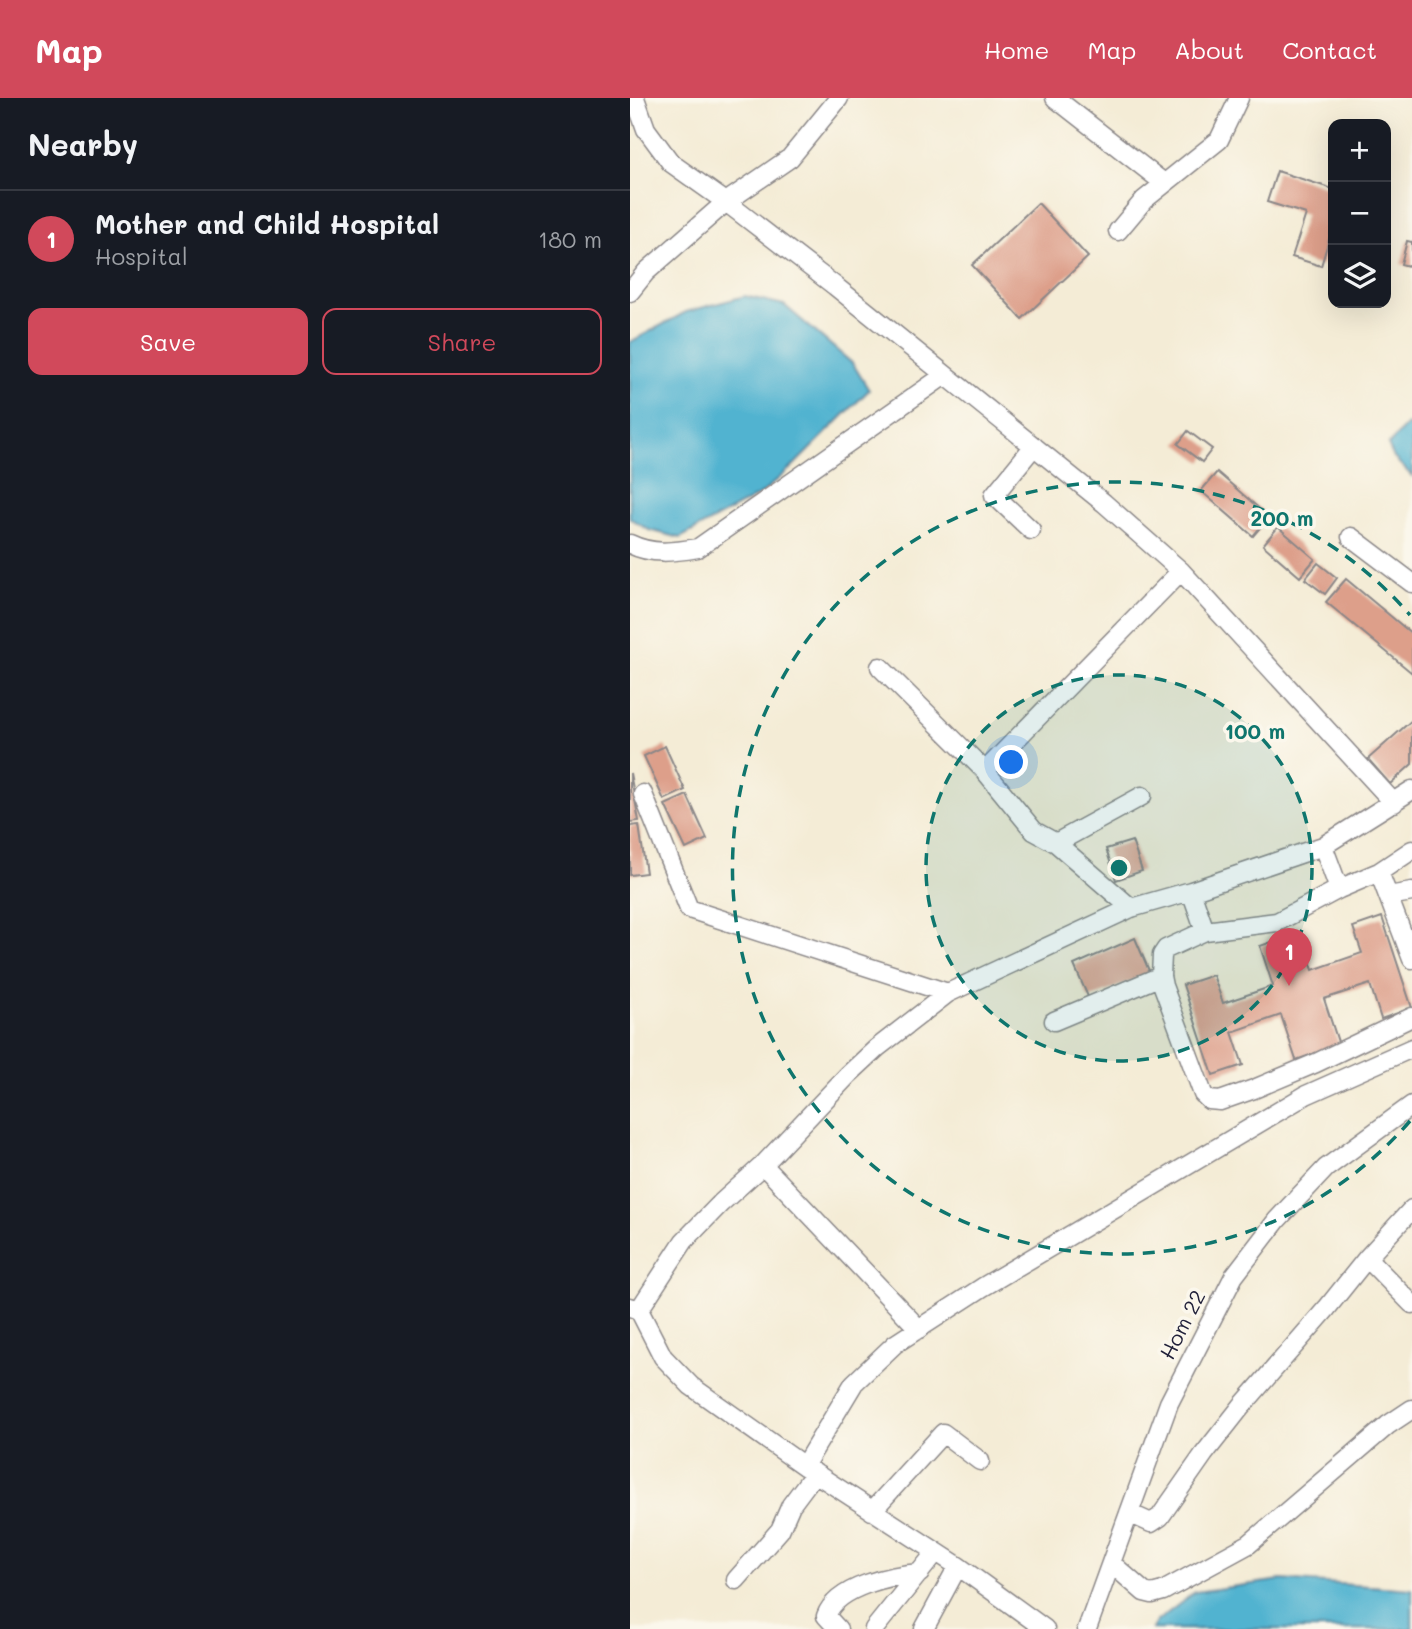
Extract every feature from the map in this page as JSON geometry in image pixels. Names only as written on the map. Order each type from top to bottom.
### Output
[{"type":"street","points":[[635,98],[646,129],[671,163],[726,202],[946,375],[1104,503],[1181,571],[1394,803]]},
{"type":"street","points":[[630,292],[646,272],[726,202],[789,159],[839,98]]},
{"type":"street","points":[[1055,98],[1164,183]]},
{"type":"street","points":[[1118,231],[1144,200],[1219,140],[1239,98]]},
{"type":"street","points":[[630,544],[641,550],[670,553],[698,548],[946,375]]},
{"type":"street","points":[[1031,530],[994,495],[1034,446]]},
{"type":"street","points":[[1351,537],[1412,583]]},
{"type":"street","points":[[985,771],[1181,571]]},
{"type":"street","points":[[880,667],[985,771],[1034,831],[1056,843],[1131,908]]},
{"type":"street","points":[[1045,1629],[958,1566],[809,1470],[691,1386],[663,1357],[634,1309],[684,1241],[762,1165],[848,1074],[948,993],[1131,908],[1191,891],[1323,846],[1412,790]]},
{"type":"street","points":[[643,794],[689,909],[948,993]]},
{"type":"street","points":[[1056,843],[1142,796]]},
{"type":"street","points":[[1323,846],[1339,890]]},
{"type":"street","points":[[1412,850],[1379,872],[1277,922],[1205,931],[1166,949],[1162,955],[1161,976],[1203,1094],[1209,1100],[1220,1101],[1254,1090],[1412,1017]]},
{"type":"street","points":[[1379,872],[1412,959]]},
{"type":"street","points":[[1191,891],[1205,931]]},
{"type":"street","points":[[1388,896],[1411,894]]},
{"type":"street","points":[[1054,1021],[1161,976]]},
{"type":"street","points":[[736,1580],[780,1531],[854,1383],[895,1344],[983,1287],[1306,1095],[1412,1048]]},
{"type":"street","name":"Hom 22","points":[[1087,1629],[1169,1403],[1234,1276],[1278,1220],[1326,1168],[1410,1109]]},
{"type":"street","points":[[762,1165],[919,1329]]},
{"type":"street","points":[[1129,1513],[1151,1523],[1160,1517],[1241,1407],[1412,1209]]},
{"type":"street","points":[[1367,1258],[1412,1304]]},
{"type":"street","points":[[1111,1563],[1144,1592],[1152,1594],[1163,1591],[1249,1544],[1388,1425],[1412,1409]]},
{"type":"street","points":[[873,1511],[943,1433],[980,1461]]},
{"type":"street","points":[[874,1629],[936,1552]]},
{"type":"street","points":[[925,1629],[958,1566]]},
{"type":"street","points":[[838,1629],[826,1616],[828,1610],[856,1587],[899,1574],[920,1573]]},
{"type":"water","points":[[745,296],[784,305],[853,364],[869,390],[761,494],[680,538],[649,530],[630,518],[630,342],[686,312]]},
{"type":"water","points":[[1408,424],[1412,427],[1412,476],[1394,458],[1388,445]]},
{"type":"water","points":[[1281,1580],[1412,1589],[1412,1629],[1152,1629],[1156,1622],[1195,1592]]},
{"type":"building","points":[[1277,171],[1328,187],[1328,243],[1321,266],[1292,257],[1306,214],[1267,202]]},
{"type":"building","points":[[1038,203],[1088,257],[1022,319],[972,265]]},
{"type":"building","points":[[1407,241],[1412,242],[1412,267],[1401,264]]},
{"type":"building","points":[[1188,431],[1212,449],[1202,462],[1178,444]]},
{"type":"building","points":[[1217,472],[1269,517],[1253,536],[1201,491]]},
{"type":"building","points":[[1278,527],[1315,559],[1300,577],[1263,545]]},
{"type":"building","points":[[1318,563],[1337,578],[1325,594],[1305,579]]},
{"type":"building","points":[[1346,579],[1412,634],[1412,673],[1326,602]]},
{"type":"building","points":[[1412,720],[1412,764],[1390,784],[1368,759]]},
{"type":"building","points":[[665,746],[685,790],[664,800],[644,756]]},
{"type":"building","points":[[630,773],[639,821],[630,822]]},
{"type":"building","points":[[687,795],[707,839],[686,849],[665,805]]},
{"type":"building","points":[[639,825],[646,873],[630,875],[630,826]]},
{"type":"building","points":[[1132,841],[1142,871],[1116,880],[1106,849]]},
{"type":"building","points":[[1382,917],[1412,1008],[1381,1019],[1370,984],[1324,999],[1339,1045],[1296,1060],[1281,1015],[1232,1032],[1243,1065],[1213,1075],[1183,985],[1213,975],[1223,1003],[1273,986],[1260,946],[1300,932],[1313,970],[1362,953],[1353,927]]},
{"type":"building","points":[[1135,938],[1150,973],[1089,999],[1074,965]]},
{"type":"place","name":"Mother and Child Hospital","points":[[1289,986]]}]
